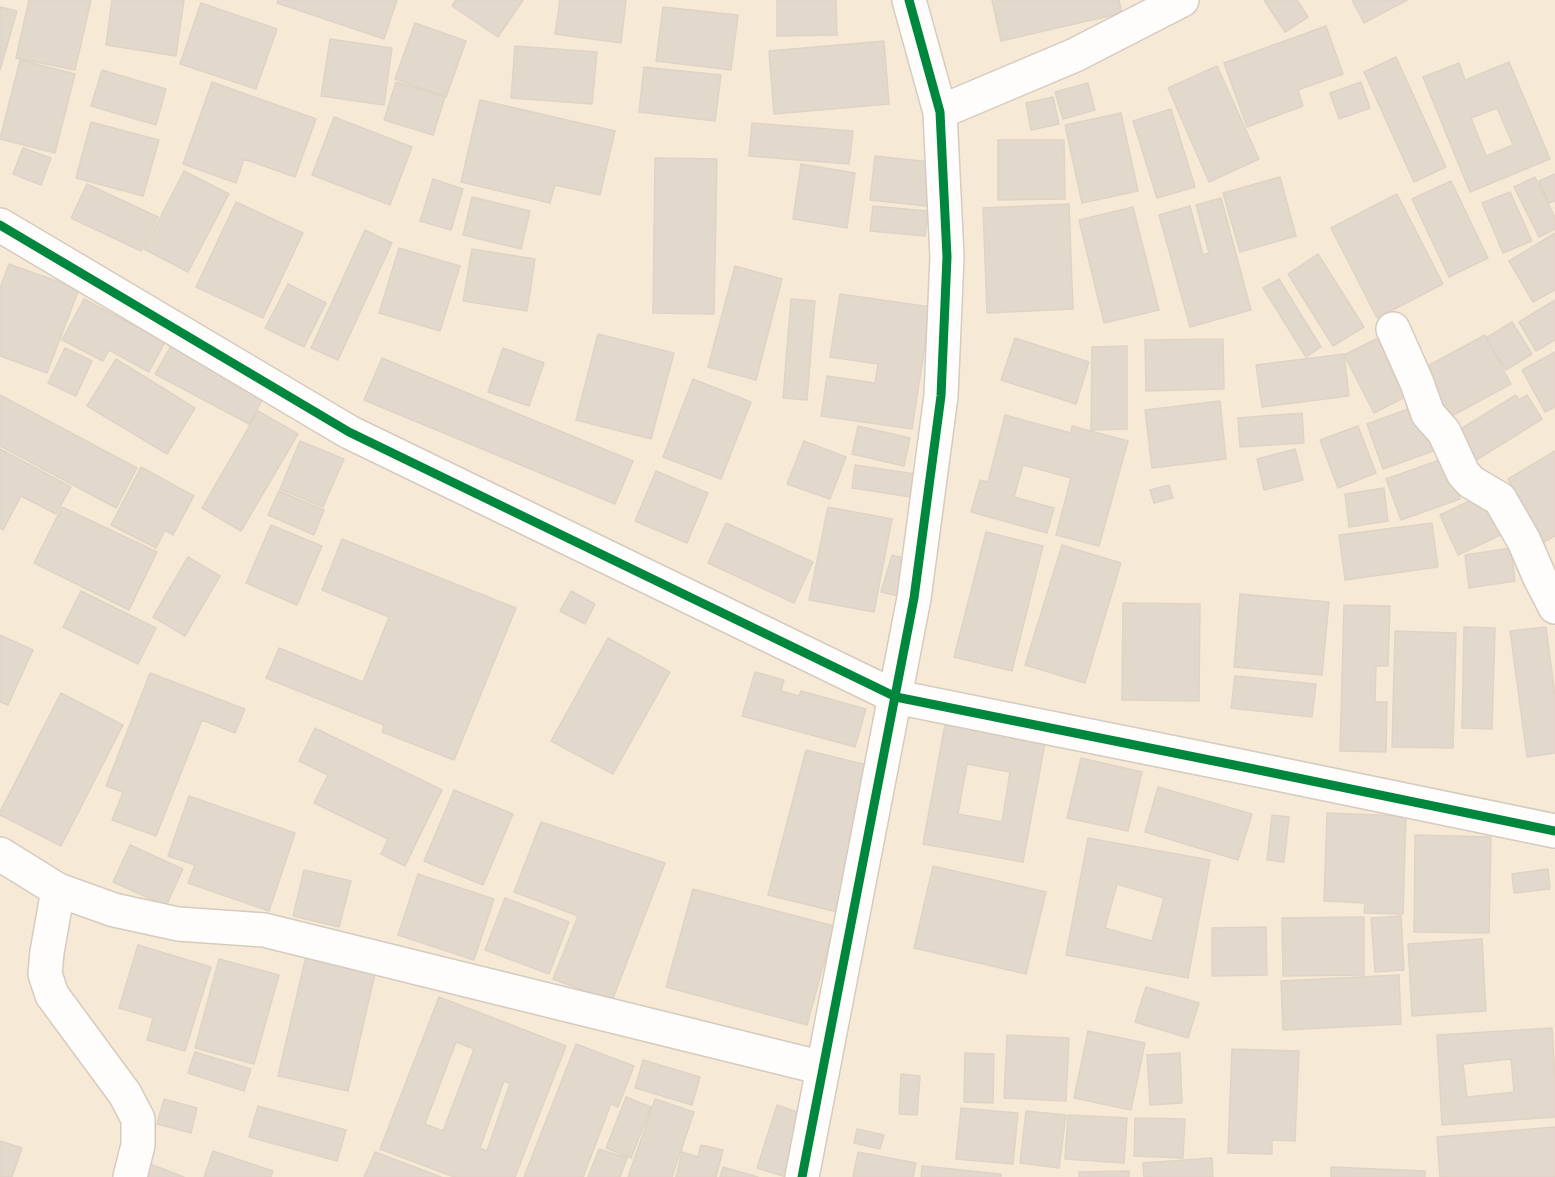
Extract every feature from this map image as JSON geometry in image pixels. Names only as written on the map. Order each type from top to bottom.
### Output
[{"type":"street","points":[[802,1177],[914,598],[941,396],[947,257],[940,112],[909,0]]},
{"type":"street","points":[[940,112],[1075,55],[1182,0]]},
{"type":"street","points":[[0,225],[349,432],[896,697],[1555,831]]},
{"type":"street","points":[[1393,329],[1428,414],[1444,432],[1463,473],[1471,482],[1500,499],[1524,541],[1555,607]]},
{"type":"street","points":[[0,854],[58,890],[114,910],[178,924],[264,930],[823,1068]]},
{"type":"street","points":[[58,890],[45,974],[52,994],[124,1094],[138,1119],[138,1145],[130,1177]]},
{"type":"shaded area","points":[[0,0],[1555,0],[1555,1177],[0,1177]]},
{"type":"building","points":[[29,0],[91,0],[75,70],[16,58]]},
{"type":"building","points":[[112,0],[184,0],[176,56],[106,45]]},
{"type":"building","points":[[278,0],[397,0],[384,39],[277,3]]},
{"type":"building","points":[[456,0],[523,0],[498,37],[452,6]]},
{"type":"building","points":[[560,0],[626,0],[621,43],[555,34]]},
{"type":"building","points":[[777,0],[836,0],[837,35],[777,36]]},
{"type":"building","points":[[992,0],[1119,0],[1122,13],[1001,41]]},
{"type":"building","points":[[1264,0],[1297,0],[1308,17],[1285,32]]},
{"type":"building","points":[[1352,0],[1407,0],[1364,23]]},
{"type":"building","points":[[201,3],[277,29],[256,89],[180,64]]},
{"type":"building","points":[[0,7],[17,11],[0,70]]},
{"type":"building","points":[[663,7],[738,15],[731,70],[656,61]]},
{"type":"building","points":[[415,23],[466,41],[446,97],[395,79]]},
{"type":"building","points":[[1326,26],[1343,74],[1298,90],[1303,106],[1247,127],[1224,63]]},
{"type":"building","points":[[330,39],[392,48],[384,105],[321,96]]},
{"type":"building","points":[[884,41],[889,104],[774,114],[769,51]]},
{"type":"building","points":[[515,46],[597,52],[592,104],[511,98]]},
{"type":"building","points":[[1396,57],[1446,167],[1414,182],[1364,72]]},
{"type":"building","points":[[20,60],[75,74],[55,153],[0,139]]},
{"type":"building","points":[[1509,62],[1550,159],[1470,192],[1423,77],[1459,63],[1465,80]],"holes":[[[1497,108],[1513,145],[1486,156],[1471,118]]]},
{"type":"building","points":[[1217,66],[1259,159],[1209,182],[1168,88]]},
{"type":"building","points":[[644,67],[721,75],[715,121],[639,112]]},
{"type":"building","points":[[102,70],[166,89],[156,125],[91,106]]},
{"type":"building","points":[[212,82],[316,119],[295,177],[244,159],[236,183],[183,164]]},
{"type":"building","points":[[396,82],[445,97],[433,135],[384,120]]},
{"type":"building","points":[[1361,82],[1370,108],[1339,119],[1330,93]]},
{"type":"building","points":[[1088,83],[1095,110],[1063,119],[1055,92]]},
{"type":"building","points":[[1053,97],[1059,124],[1031,130],[1026,103]]},
{"type":"building","points":[[480,100],[615,131],[600,195],[555,185],[550,203],[461,182]]},
{"type":"building","points":[[1171,109],[1195,187],[1157,198],[1133,121]]},
{"type":"building","points":[[1121,113],[1138,191],[1082,203],[1065,125]]},
{"type":"building","points":[[334,117],[412,147],[390,205],[312,175]]},
{"type":"building","points":[[91,122],[159,140],[143,196],[76,178]]},
{"type":"building","points":[[752,123],[853,131],[849,164],[749,156]]},
{"type":"building","points":[[998,140],[1064,140],[1065,199],[998,200]]},
{"type":"building","points":[[23,148],[51,158],[41,185],[13,174]]},
{"type":"building","points":[[875,156],[931,162],[926,206],[870,200]]},
{"type":"building","points":[[655,158],[717,159],[714,314],[653,313]]},
{"type":"building","points":[[801,164],[855,173],[847,228],[793,219]]},
{"type":"building","points":[[184,171],[229,194],[188,272],[144,249]]},
{"type":"building","points":[[1555,174],[1555,201],[1549,203],[1539,181]]},
{"type":"building","points":[[1280,177],[1296,236],[1240,252],[1223,193]]},
{"type":"building","points":[[1535,177],[1555,218],[1555,229],[1539,237],[1514,187]]},
{"type":"building","points":[[433,179],[463,189],[451,230],[420,221]]},
{"type":"building","points":[[1451,181],[1488,258],[1449,277],[1412,199]]},
{"type":"building","points":[[87,184],[158,217],[141,251],[71,218]]},
{"type":"building","points":[[1510,192],[1532,241],[1503,253],[1482,203]]},
{"type":"building","points":[[1397,194],[1443,284],[1377,318],[1331,228]]},
{"type":"building","points":[[472,197],[530,211],[521,249],[463,235]]},
{"type":"building","points":[[1221,198],[1251,310],[1190,327],[1159,215],[1190,206],[1203,255],[1209,253],[1196,205]]},
{"type":"building","points":[[236,202],[303,233],[263,318],[196,287]]},
{"type":"building","points":[[1069,204],[1073,309],[987,313],[983,208]]},
{"type":"building","points":[[873,206],[928,211],[925,236],[870,231]]},
{"type":"building","points":[[1133,207],[1159,310],[1104,323],[1079,220]]},
{"type":"building","points":[[365,230],[392,243],[338,360],[311,348]]},
{"type":"building","points":[[1555,233],[1555,290],[1533,302],[1509,261]]},
{"type":"building","points":[[399,248],[460,266],[440,331],[379,313]]},
{"type":"building","points":[[472,249],[535,259],[527,311],[463,301]]},
{"type":"building","points":[[1318,254],[1364,327],[1333,346],[1288,274]]},
{"type":"building","points":[[9,264],[79,289],[47,373],[0,356],[0,288]]},
{"type":"building","points":[[735,266],[782,279],[756,380],[708,367]]},
{"type":"building","points":[[1279,279],[1321,347],[1306,357],[1263,288]]},
{"type":"building","points":[[288,284],[326,303],[304,347],[265,328]]},
{"type":"building","points":[[840,294],[931,307],[912,429],[821,416],[827,376],[875,383],[878,364],[830,357]]},
{"type":"building","points":[[84,299],[165,342],[149,372],[109,350],[103,361],[62,340]]},
{"type":"building","points":[[791,299],[815,301],[807,400],[783,398]]},
{"type":"building","points":[[1555,300],[1555,340],[1536,351],[1519,322]]},
{"type":"building","points":[[1512,322],[1532,354],[1506,370],[1486,338]]},
{"type":"building","points":[[598,334],[674,353],[651,439],[576,420]]},
{"type":"building","points":[[1384,335],[1413,393],[1374,413],[1344,355]]},
{"type":"building","points":[[1485,335],[1511,384],[1448,418],[1422,369]]},
{"type":"building","points":[[1015,338],[1089,362],[1076,404],[1001,380]]},
{"type":"building","points":[[1223,339],[1224,389],[1146,391],[1145,340]]},
{"type":"building","points":[[172,344],[265,395],[249,424],[155,374]]},
{"type":"building","points":[[1127,346],[1127,429],[1091,430],[1092,347]]},
{"type":"building","points":[[65,348],[92,361],[76,396],[48,383]]},
{"type":"building","points":[[503,348],[544,363],[529,406],[488,392]]},
{"type":"building","points":[[1555,352],[1555,407],[1545,412],[1522,370]]},
{"type":"building","points":[[1344,354],[1349,396],[1262,407],[1256,365]]},
{"type":"building","points":[[382,358],[633,461],[615,504],[364,400]]},
{"type":"building","points":[[116,359],[195,408],[167,454],[87,406]]},
{"type":"building","points":[[693,379],[751,402],[721,479],[663,457]]},
{"type":"building","points":[[0,395],[137,468],[116,508],[0,446]]},
{"type":"building","points":[[1516,395],[1519,400],[1527,395],[1542,419],[1467,466],[1449,436]]},
{"type":"building","points":[[1220,401],[1226,459],[1152,468],[1145,410]]},
{"type":"building","points":[[1419,405],[1436,450],[1383,469],[1367,424]]},
{"type":"building","points":[[258,411],[298,434],[241,531],[202,508]]},
{"type":"building","points":[[1302,413],[1304,443],[1240,447],[1238,418]]},
{"type":"building","points":[[1005,415],[1071,433],[1072,426],[1128,441],[1099,546],[1056,535],[1071,478],[1023,465],[1014,497],[1054,508],[1047,533],[971,512],[980,480],[988,482]]},
{"type":"building","points":[[858,426],[910,438],[904,466],[852,454]]},
{"type":"building","points":[[1358,426],[1376,473],[1338,488],[1320,440]]},
{"type":"building","points":[[300,441],[344,459],[323,507],[280,489]]},
{"type":"building","points":[[804,441],[846,457],[830,499],[787,484]]},
{"type":"building","points":[[0,449],[71,487],[56,514],[21,496],[3,530],[0,528]]},
{"type":"building","points":[[1295,449],[1303,480],[1264,490],[1257,459]]},
{"type":"building","points":[[1555,451],[1555,536],[1544,542],[1508,479]]},
{"type":"building","points":[[1445,458],[1460,499],[1401,520],[1386,479]]},
{"type":"building","points":[[855,465],[915,474],[911,497],[852,488]]},
{"type":"building","points":[[141,467],[194,496],[173,535],[165,530],[156,548],[111,525]]},
{"type":"building","points":[[656,471],[708,493],[687,543],[635,521]]},
{"type":"building","points":[[1169,485],[1173,498],[1154,503],[1150,490]]},
{"type":"building","points":[[1384,488],[1388,521],[1349,527],[1345,494]]},
{"type":"building","points":[[279,491],[324,510],[314,535],[268,515]]},
{"type":"building","points":[[1486,493],[1505,533],[1458,555],[1440,515]]},
{"type":"building","points":[[62,507],[157,552],[129,610],[34,563]]},
{"type":"building","points":[[828,507],[892,519],[874,612],[809,600]]},
{"type":"building","points":[[726,523],[813,562],[794,603],[708,563]]},
{"type":"building","points":[[1432,523],[1438,567],[1345,580],[1339,535]]},
{"type":"building","points":[[271,525],[322,546],[297,605],[246,583]]},
{"type":"building","points":[[986,532],[1043,546],[1012,671],[954,657]]},
{"type":"building","points":[[342,539],[516,608],[454,760],[382,732],[384,725],[266,678],[279,648],[363,682],[389,617],[322,590]]},
{"type":"building","points":[[1062,545],[1121,563],[1085,683],[1025,665]]},
{"type":"building","points":[[1511,548],[1515,581],[1469,588],[1465,555]]},
{"type":"building","points":[[892,555],[913,561],[902,597],[881,592]]},
{"type":"building","points":[[188,557],[220,576],[185,636],[153,617]]},
{"type":"building","points":[[81,591],[156,628],[138,664],[63,627]]},
{"type":"building","points":[[571,591],[595,604],[585,624],[560,611]]},
{"type":"building","points":[[1240,594],[1329,602],[1322,675],[1234,667]]},
{"type":"building","points":[[1123,603],[1200,604],[1199,701],[1122,700]]},
{"type":"building","points":[[1344,605],[1390,606],[1388,666],[1376,666],[1375,702],[1387,702],[1386,752],[1340,751]]},
{"type":"building","points":[[1464,627],[1495,628],[1492,729],[1462,728]]},
{"type":"building","points":[[1546,627],[1555,695],[1555,753],[1527,757],[1510,631]]},
{"type":"building","points":[[1395,631],[1456,633],[1453,748],[1392,747]]},
{"type":"building","points":[[0,635],[33,650],[8,705],[0,702]]},
{"type":"building","points":[[608,638],[670,672],[613,774],[551,741]]},
{"type":"building","points":[[755,672],[784,680],[781,691],[799,696],[801,691],[866,709],[855,747],[742,716]]},
{"type":"building","points":[[150,673],[245,709],[235,733],[202,720],[156,836],[112,820],[123,792],[106,786]]},
{"type":"building","points":[[1235,676],[1316,684],[1312,717],[1231,708]]},
{"type":"building","points":[[61,693],[123,725],[61,846],[0,815],[0,812]]},
{"type":"building","points":[[947,714],[1047,732],[1023,862],[923,844]],"holes":[[[967,764],[1010,772],[1002,822],[958,814]]]},
{"type":"building","points":[[315,728],[442,790],[405,866],[381,854],[388,839],[314,803],[328,775],[299,761]]},
{"type":"building","points":[[806,750],[875,767],[837,912],[768,895]]},
{"type":"building","points":[[1081,758],[1142,772],[1128,831],[1067,818]]},
{"type":"building","points":[[1158,787],[1252,814],[1238,860],[1145,832]]},
{"type":"building","points":[[454,790],[513,814],[483,885],[424,861]]},
{"type":"building","points":[[189,796],[295,833],[269,911],[188,883],[195,865],[168,856]]},
{"type":"building","points":[[1327,813],[1406,816],[1403,914],[1364,913],[1365,903],[1324,901]]},
{"type":"building","points":[[1272,815],[1289,817],[1284,862],[1267,860]]},
{"type":"building","points":[[541,822],[665,863],[612,1001],[553,979],[578,916],[514,892]]},
{"type":"building","points":[[1415,835],[1491,837],[1489,933],[1414,932]]},
{"type":"building","points":[[1088,838],[1210,860],[1188,978],[1066,955]],"holes":[[[1117,884],[1164,898],[1152,941],[1105,928]]]},
{"type":"building","points":[[130,845],[183,869],[166,906],[113,882]]},
{"type":"building","points":[[933,866],[1046,892],[1026,974],[914,948]]},
{"type":"building","points":[[1548,869],[1550,889],[1514,893],[1512,874]]},
{"type":"building","points":[[304,870],[351,881],[339,927],[293,916]]},
{"type":"building","points":[[418,874],[494,899],[474,960],[398,935]]},
{"type":"building","points":[[693,889],[834,926],[807,1025],[666,987]]},
{"type":"building","points":[[505,898],[569,922],[549,974],[485,950]]},
{"type":"building","points":[[1401,916],[1404,970],[1375,972],[1371,918]]},
{"type":"building","points":[[1364,917],[1364,975],[1283,976],[1282,918]]},
{"type":"building","points":[[1266,927],[1267,975],[1212,976],[1212,928]]},
{"type":"building","points":[[1482,939],[1486,1011],[1412,1016],[1408,944]]},
{"type":"building","points":[[138,945],[211,967],[185,1051],[147,1040],[153,1018],[119,1008]]},
{"type":"building","points":[[306,956],[376,969],[348,1091],[278,1076]]},
{"type":"building","points":[[219,959],[279,975],[254,1064],[195,1048]]},
{"type":"building","points":[[1399,975],[1401,1024],[1283,1030],[1281,981]]},
{"type":"building","points":[[1146,987],[1199,1003],[1188,1038],[1135,1022]]},
{"type":"building","points":[[439,997],[566,1046],[515,1177],[454,1177],[380,1149]],"holes":[[[456,1042],[474,1049],[443,1131],[425,1124]],[[504,1081],[510,1083],[487,1151],[480,1148]]]},
{"type":"building","points":[[1552,1028],[1555,1117],[1442,1125],[1437,1035]],"holes":[[[1511,1059],[1514,1092],[1467,1097],[1463,1064]]]},
{"type":"building","points":[[1088,1031],[1145,1043],[1131,1110],[1074,1098]]},
{"type":"building","points":[[1007,1035],[1069,1038],[1066,1101],[1004,1098]]},
{"type":"building","points":[[576,1044],[634,1066],[618,1107],[611,1104],[583,1177],[524,1177]]},
{"type":"building","points":[[1232,1049],[1299,1051],[1295,1141],[1272,1140],[1272,1154],[1228,1153]]},
{"type":"building","points":[[195,1052],[251,1069],[244,1091],[188,1073]]},
{"type":"building","points":[[965,1053],[994,1054],[993,1103],[964,1102]]},
{"type":"building","points":[[1180,1053],[1182,1103],[1150,1105],[1147,1055]]},
{"type":"building","points":[[643,1060],[700,1077],[692,1105],[635,1088]]},
{"type":"building","points":[[901,1074],[920,1076],[917,1115],[899,1114]]},
{"type":"building","points":[[626,1097],[651,1107],[631,1158],[606,1148]]},
{"type":"building","points":[[164,1099],[197,1108],[191,1133],[157,1124]]},
{"type":"building","points":[[655,1099],[694,1112],[672,1177],[628,1177]]},
{"type":"building","points":[[777,1105],[806,1115],[786,1177],[757,1168]]},
{"type":"building","points":[[258,1106],[346,1130],[337,1161],[249,1137]]},
{"type":"building","points":[[961,1108],[1018,1113],[1013,1164],[956,1159]]},
{"type":"building","points":[[1026,1111],[1066,1115],[1059,1168],[1020,1163]]},
{"type":"building","points":[[1068,1115],[1127,1118],[1124,1163],[1065,1159]]},
{"type":"building","points":[[1135,1118],[1185,1119],[1183,1158],[1134,1156]]},
{"type":"building","points":[[1555,1127],[1555,1177],[1440,1177],[1437,1137]]},
{"type":"building","points":[[857,1129],[884,1135],[880,1149],[854,1143]]},
{"type":"building","points":[[0,1141],[22,1148],[12,1177],[0,1177]]},
{"type":"building","points":[[701,1145],[723,1150],[716,1177],[676,1177],[682,1152],[698,1157]]},
{"type":"building","points":[[599,1149],[627,1158],[620,1177],[588,1177]]},
{"type":"building","points":[[213,1151],[273,1171],[271,1177],[204,1177]]},
{"type":"building","points":[[375,1152],[441,1177],[364,1177]]},
{"type":"building","points":[[858,1152],[916,1163],[913,1177],[853,1177]]},
{"type":"building","points":[[1212,1158],[1213,1177],[1144,1177],[1143,1163]]},
{"type":"building","points":[[150,1164],[184,1177],[145,1177]]},
{"type":"building","points":[[922,1166],[1001,1174],[1001,1177],[921,1177]]},
{"type":"building","points":[[723,1167],[758,1177],[720,1177]]},
{"type":"building","points":[[1331,1167],[1425,1171],[1425,1177],[1331,1177]]},
{"type":"building","points":[[1129,1171],[1129,1177],[1079,1177],[1079,1172]]},
{"type":"cycle path","points":[[802,1177],[914,598],[941,396],[947,257],[940,112],[909,0]]},
{"type":"cycle path","points":[[0,225],[349,432],[896,697],[1555,831]]}]
